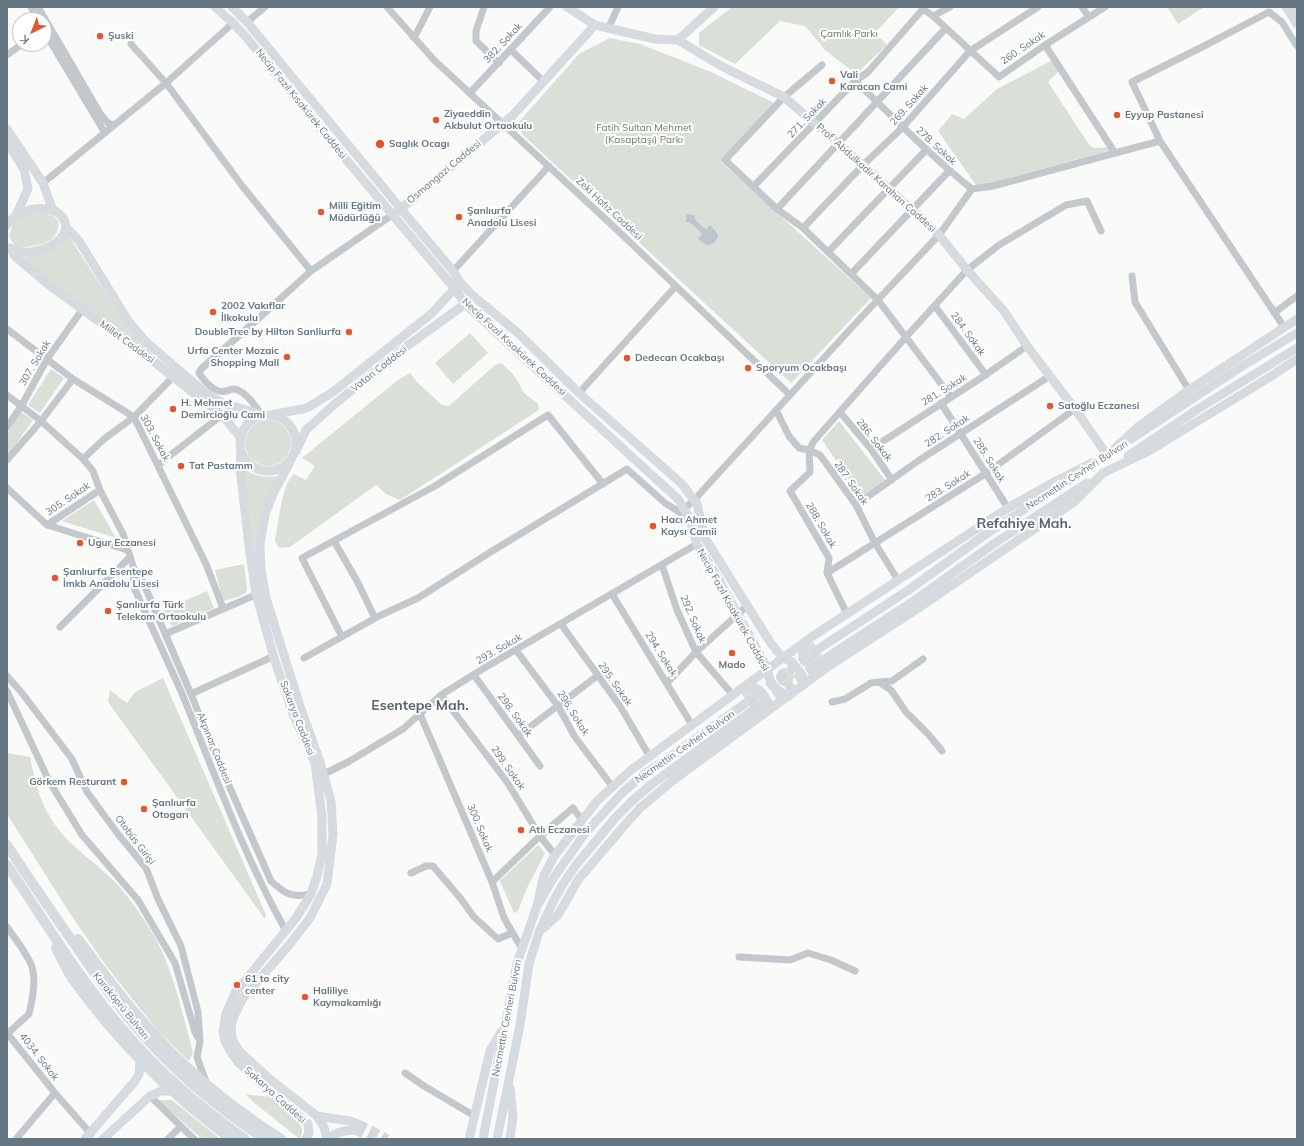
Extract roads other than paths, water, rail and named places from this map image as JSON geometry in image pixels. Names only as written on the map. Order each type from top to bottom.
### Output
[{"type":"highway","name":"Karaköprü Bulvarı","points":[[7,845],[98,978],[135,1026],[189,1081],[227,1112],[265,1139]]},
{"type":"highway","name":"Karaköprü Bulvarı","points":[[7,865],[87,984],[124,1031],[181,1089],[245,1139]]},
{"type":"highway","points":[[38,892],[70,927],[138,1016],[175,1056],[253,1121],[281,1139]]},
{"type":"highway","points":[[28,897],[72,976],[95,1007],[140,1060],[172,1092],[231,1139]]},
{"type":"main road","name":"Necip Fazıl Kısakürek Caddesi","points":[[215,7],[246,37],[332,144],[392,215],[458,286],[472,295],[518,333],[579,393],[682,484],[697,504],[705,538],[770,642],[782,657],[792,662],[802,675],[804,685]]},
{"type":"main road","name":"Necip Fazıl Kısakürek Caddesi","points":[[232,7],[247,22],[453,270],[465,304],[678,498],[690,519],[697,544],[768,668],[769,680],[777,690],[789,696]]},
{"type":"main road","points":[[678,40],[714,7]]},
{"type":"main road","points":[[1286,7],[1297,24]]},
{"type":"main road","points":[[1294,7],[1297,11]]},
{"type":"main road","name":"Prof. Abdulkadir Karahan Caddesi","points":[[572,8],[595,25],[609,27],[655,39],[678,40],[721,66],[784,98],[816,124],[939,235],[967,270],[1004,311],[1027,346],[1075,409],[1107,455]]},
{"type":"main road","name":"Osmangazi Caddesi","points":[[392,215],[512,115],[595,25]]},
{"type":"main road","points":[[8,133],[43,183],[53,211]]},
{"type":"main road","points":[[7,142],[24,169],[28,189],[16,214],[7,225]]},
{"type":"main road","points":[[388,193],[400,200],[411,200],[412,213],[415,223],[424,236]]},
{"type":"main road","points":[[16,214],[46,208],[53,211]]},
{"type":"main road","name":"Millet Caddesi","points":[[53,211],[60,215],[66,227],[79,241],[129,322],[176,374],[222,415],[240,438]]},
{"type":"main road","points":[[8,247],[27,254],[50,248],[64,235],[66,227]]},
{"type":"main road","name":"Millet Caddesi","points":[[8,247],[26,266],[82,310],[147,356],[220,402],[267,415]]},
{"type":"main road","name":"Vatan Caddesi","points":[[267,415],[307,408],[333,392],[431,314],[458,286]]},
{"type":"main road","name":"Vatan Caddesi","points":[[296,451],[306,430],[337,402],[404,349],[465,304],[472,295]]},
{"type":"main road","points":[[537,906],[544,875],[555,855],[597,801],[631,770],[782,657],[810,638],[1008,508],[1107,455],[1138,427],[1189,390],[1297,319]]},
{"type":"main road","name":"Necmettin Cevheri Bulvarı","points":[[820,648],[910,590],[986,534],[1194,397],[1297,333]]},
{"type":"main road","name":"Necmettin Cevheri Bulvarı","points":[[826,658],[915,600],[995,543],[1201,407],[1297,348]]},
{"type":"main road","points":[[789,696],[826,668],[917,609],[1074,502],[1103,473],[1149,451],[1297,359]]},
{"type":"main road","points":[[267,415],[282,419],[292,427],[297,443],[296,451],[290,462],[275,470],[266,471],[258,469],[244,458],[241,450],[240,438],[248,423],[254,418],[267,415]]},
{"type":"main road","name":"Sakarya Caddesi","points":[[241,450],[240,468],[249,546],[274,656],[293,714],[331,801],[333,834],[327,884],[310,918],[289,945],[243,998],[232,1018],[232,1039],[240,1052],[271,1080],[317,1116],[324,1127],[328,1139]]},
{"type":"main road","name":"Sakarya Caddesi","points":[[290,462],[273,494],[265,515],[260,544],[260,592],[301,709],[320,776],[322,854],[318,876],[311,894],[296,918],[235,993],[226,1014],[223,1031],[230,1051],[239,1063],[308,1124],[309,1133],[306,1139]]},
{"type":"main road","points":[[810,638],[805,643],[803,650],[805,660],[808,664],[815,668],[826,668]]},
{"type":"main road","points":[[735,692],[747,687],[754,687],[760,690],[766,704],[765,709],[756,715]]},
{"type":"main road","name":"Necmettin Cevheri Bulvarı","points":[[497,1139],[520,1025],[529,964],[539,932],[563,884],[576,865],[616,817],[652,784],[756,715],[789,696]]},
{"type":"main road","name":"Necmettin Cevheri Bulvarı","points":[[482,1139],[517,963],[537,906],[554,877],[586,832],[623,792],[643,775],[746,703]]},
{"type":"main road","points":[[469,1139],[490,1051],[505,1025]]},
{"type":"main road","points":[[88,1136],[135,1081],[139,1074],[140,1060]]},
{"type":"main road","points":[[509,1081],[513,1116],[510,1139]]},
{"type":"main road","points":[[102,1139],[150,1096],[161,1091],[172,1092]]},
{"type":"main road","points":[[317,1116],[350,1121],[356,1127],[336,1133],[328,1139]]},
{"type":"street","points":[[38,7],[101,115],[108,123],[114,125]]},
{"type":"street","points":[[247,22],[265,7]]},
{"type":"street","name":"Zeki Hafız Caddesi","points":[[387,7],[434,60],[549,166],[790,395]]},
{"type":"street","points":[[414,38],[430,7]]},
{"type":"street","points":[[484,7],[476,31],[476,41],[499,63]]},
{"type":"street","name":"382. Sokak","points":[[470,93],[550,7]]},
{"type":"street","points":[[609,27],[618,7]]},
{"type":"street","points":[[933,16],[950,7]]},
{"type":"street","name":"269. Sokak","points":[[804,228],[863,165],[902,128],[970,51],[1038,7]]},
{"type":"street","points":[[1082,7],[1089,17]]},
{"type":"street","name":"260. Sokak","points":[[923,9],[933,16],[999,77],[1045,45],[1105,7]]},
{"type":"street","name":"271. Sokak","points":[[754,186],[816,124],[855,81],[868,72],[923,9]]},
{"type":"street","points":[[1284,327],[1160,141],[1132,82],[1269,12],[1282,22],[1297,46]]},
{"type":"street","points":[[43,183],[166,83],[233,23]]},
{"type":"street","points":[[777,209],[945,28]]},
{"type":"street","points":[[52,44],[105,133]]},
{"type":"street","points":[[131,44],[166,83],[243,187],[311,271]]},
{"type":"street","points":[[1045,45],[1115,153]]},
{"type":"street","points":[[511,50],[543,81]]},
{"type":"street","points":[[822,65],[784,98],[726,160],[777,209],[804,228],[878,300],[950,397]]},
{"type":"street","name":"278. Sokak","points":[[855,81],[877,101],[902,128],[949,171],[972,189]]},
{"type":"street","points":[[684,509],[939,235],[972,189],[993,186],[1160,141]]},
{"type":"street","points":[[828,252],[926,150]]},
{"type":"street","points":[[453,270],[549,166]]},
{"type":"street","points":[[851,274],[949,171]]},
{"type":"street","points":[[809,450],[814,441],[967,270],[999,245],[1066,205],[1087,201],[1101,231]]},
{"type":"street","points":[[267,415],[247,396],[237,389],[232,388],[225,392],[218,390],[204,380],[198,373],[311,271],[392,215]]},
{"type":"street","points":[[1132,276],[1135,302],[1189,390]]},
{"type":"street","points":[[579,393],[676,286]]},
{"type":"street","points":[[1274,313],[1297,296]]},
{"type":"street","name":"284. Sokak","points":[[935,306],[986,375]]},
{"type":"street","name":"307. Sokak","points":[[7,427],[22,405],[47,359],[82,310]]},
{"type":"street","name":"303. Sokak","points":[[7,329],[73,379],[134,417],[206,564],[223,608]]},
{"type":"street","name":"281. Sokak","points":[[871,449],[986,375],[1027,346]]},
{"type":"street","points":[[83,459],[104,439],[134,417],[176,374]]},
{"type":"street","name":"282. Sokak","points":[[856,505],[918,461],[1050,376]]},
{"type":"street","points":[[7,460],[41,421],[73,379]]},
{"type":"street","name":"Akpınar Caddesi","points":[[7,395],[41,421],[83,459],[93,471],[100,490],[123,534],[134,569],[142,582],[192,694],[215,754],[271,881],[280,889],[289,894],[298,896],[311,894]]},
{"type":"street","name":"285. Sokak","points":[[941,403],[1008,508]]},
{"type":"street","name":"283. Sokak","points":[[827,573],[985,474],[1075,409]]},
{"type":"street","name":"287. Sokak","points":[[776,410],[789,436],[799,448],[809,450],[820,455],[856,505],[875,543],[898,580]]},
{"type":"street","name":"286. Sokak","points":[[840,412],[871,449],[892,480]]},
{"type":"street","points":[[158,465],[222,415]]},
{"type":"street","points":[[342,638],[302,558],[435,486],[548,415],[603,484]]},
{"type":"street","name":"288. Sokak","points":[[809,450],[810,472],[790,491],[829,558],[827,573],[847,614]]},
{"type":"street","points":[[304,658],[342,638],[375,618],[418,598],[488,553],[627,469],[665,504],[690,519]]},
{"type":"street","points":[[7,488],[47,525],[127,550]]},
{"type":"street","name":"305. Sokak","points":[[47,525],[100,490]]},
{"type":"street","points":[[334,541],[357,581],[375,618]]},
{"type":"street","name":"293. Sokak","points":[[320,776],[348,762],[403,729],[441,695],[697,544]]},
{"type":"street","points":[[60,627],[130,558]]},
{"type":"street","name":"292. Sokak","points":[[662,565],[677,610],[696,652],[735,692]]},
{"type":"street","name":"Akpınar Caddesi","points":[[134,569],[133,586],[182,695],[246,849],[274,911],[286,931]]},
{"type":"street","points":[[165,634],[260,592]]},
{"type":"street","name":"294. Sokak","points":[[612,594],[692,725]]},
{"type":"street","points":[[667,684],[696,652],[747,606]]},
{"type":"street","name":"295. Sokak","points":[[561,624],[620,706],[650,757]]},
{"type":"street","name":"296. Sokak","points":[[516,650],[558,706],[575,736],[612,786]]},
{"type":"street","points":[[192,694],[274,656]]},
{"type":"street","points":[[832,702],[845,699],[871,683],[892,681],[923,659]]},
{"type":"street","name":"298. Sokak","points":[[474,675],[540,766]]},
{"type":"street","name":"Otobüs Girişi","points":[[7,676],[22,693],[72,759],[87,792],[118,834],[146,868],[158,899],[181,946],[198,1012],[200,1042],[197,1057],[207,1084]]},
{"type":"street","points":[[518,736],[597,676]]},
{"type":"street","points":[[880,682],[891,690],[906,712],[930,735],[942,750]]},
{"type":"street","points":[[7,691],[49,781],[82,835],[138,900],[175,963],[195,1032],[200,1042]]},
{"type":"street","name":"299. Sokak","points":[[441,695],[506,782],[540,836],[555,855]]},
{"type":"street","name":"300. Sokak","points":[[420,714],[492,882],[504,918],[522,948]]},
{"type":"street","points":[[492,882],[540,836],[573,808],[582,820]]},
{"type":"street","points":[[411,873],[426,866],[433,866],[474,917],[498,939],[512,932]]},
{"type":"street","points":[[7,927],[32,967],[33,987],[29,1014],[7,1034]]},
{"type":"street","points":[[740,957],[790,960],[808,953],[831,960],[855,971]]},
{"type":"street","name":"4034. Sokak","points":[[7,1034],[88,1136]]},
{"type":"street","points":[[405,1073],[473,1115],[475,1113]]},
{"type":"street","name":"4034. Sokak","points":[[16,1139],[55,1093]]},
{"type":"street","points":[[150,1096],[180,1127],[194,1139]]},
{"type":"street","points":[[168,1139],[180,1127]]},
{"type":"tunnel","points":[[746,703],[820,648]]},
{"type":"tunnel","points":[[752,711],[826,658]]},
{"type":"tunnel","points":[[358,1124],[387,1139]]},
{"type":"tunnel","points":[[355,1130],[373,1139]]},
{"type":"place","name":"Şuski","points":[[100,36]]},
{"type":"place","name":"Vali Karacan Cami","points":[[832,81]]},
{"type":"place","name":"Eyyup Pastanesi","points":[[1117,115]]},
{"type":"place","name":"Ziyaeddin Akbulut Ortaokulu","points":[[436,120]]},
{"type":"place","name":"Saglık Ocagı","points":[[380,144]]},
{"type":"place","name":"Milli Eğitim Müdürlüğü","points":[[321,212]]},
{"type":"place","name":"Şanlıurfa Anadolu Lisesi","points":[[459,217]]},
{"type":"place","name":"2002 Vakıflar İlkokulu","points":[[213,312]]},
{"type":"place","name":"DoubleTree by Hilton Sanliurfa","points":[[349,332]]},
{"type":"place","name":"Urfa Center Mozaic Shopping Mall","points":[[287,357]]},
{"type":"place","name":"Dedecan Ocakbaşı","points":[[627,358]]},
{"type":"place","name":"Sporyum Ocakbaşı","points":[[748,368]]},
{"type":"place","name":"Satoğlu Eczanesi","points":[[1050,406]]},
{"type":"place","name":"H. Mehmet Demircioğlu Cami","points":[[173,409]]},
{"type":"place","name":"Tat Pastamm","points":[[181,466]]},
{"type":"place","name":"Hacı Ahmet Kaysı Camii","points":[[653,526]]},
{"type":"place","name":"Ugur Eczanesi","points":[[80,543]]},
{"type":"place","name":"Şanlıurfa Esentepe İmkb Anadolu Lisesi","points":[[55,578]]},
{"type":"place","name":"Şanlıurfa Türk Telekom Ortaokulu","points":[[108,611]]},
{"type":"place","name":"Mado","points":[[732,653]]},
{"type":"place","name":"Görkem Resturant","points":[[124,782]]},
{"type":"place","name":"Şanlıurfa Otogarı","points":[[144,809]]},
{"type":"place","name":"Atlı Eczanesi","points":[[521,830]]},
{"type":"place","name":"61 to city center","points":[[237,985]]},
{"type":"place","name":"Haliliye Kaymakamlığı","points":[[305,997]]},
{"type":"district","name":"Refahiye Mah.","points":[[1024,524]]},
{"type":"district","name":"Esentepe Mah.","points":[[420,706]]},
{"type":"park label","name":"Çamlık Parkı","points":[[849,34]]},
{"type":"park label","name":"Fatih Sultan Mehmet (Kasaptaşı) Parkı","points":[[644,134]]}]
